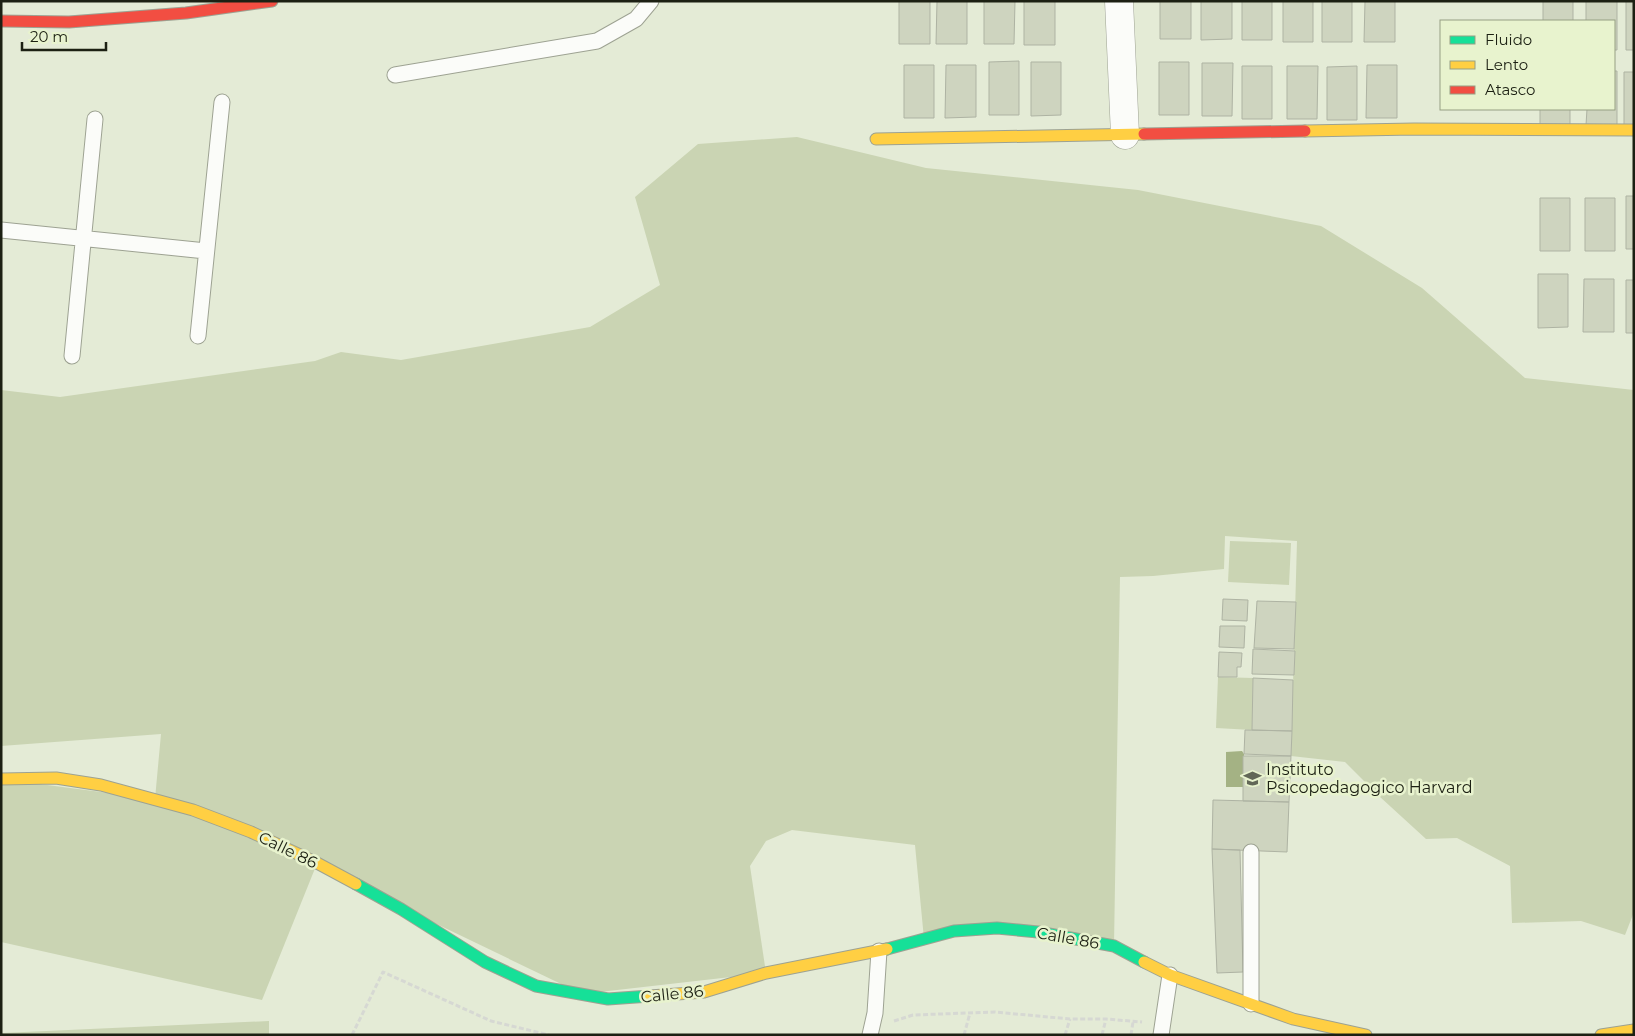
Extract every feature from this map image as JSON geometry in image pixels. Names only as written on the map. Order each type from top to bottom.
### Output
[{"type":"main road","points":[[1,21],[69,22],[186,13],[272,1]]},
{"type":"main road","points":[[876,139],[1414,129],[1634,130]]},
{"type":"main road","name":"Calle 86","points":[[1,779],[56,778],[100,785],[193,810],[235,826],[325,868],[401,909],[485,962],[536,986],[608,1000],[704,992],[766,973],[879,952],[954,931],[997,928],[1038,932],[1114,946],[1170,975],[1293,1019],[1366,1035]]},
{"type":"main road","points":[[1601,1035],[1634,1030]]},
{"type":"street","points":[[1119,1],[1125,135]]},
{"type":"lane","points":[[396,76],[597,41],[636,19],[651,1]]},
{"type":"lane","points":[[198,336],[222,102]]},
{"type":"lane","points":[[72,356],[95,119]]},
{"type":"lane","points":[[1,230],[206,250]]},
{"type":"lane","points":[[1251,852],[1251,1004]]},
{"type":"lane","points":[[871,1032],[875,1013],[879,952]]},
{"type":"lane","points":[[1161,1035],[1170,975]]},
{"type":"path","points":[[352,1035],[383,972],[491,1021],[549,1035]]},
{"type":"path","points":[[871,1032],[913,1015],[995,1012],[1070,1020],[1133,1022],[1131,1035]]},
{"type":"path","points":[[964,1035],[970,1013]]},
{"type":"path","points":[[1066,1035],[1070,1020]]},
{"type":"path","points":[[1102,1035],[1106,1020]]},
{"type":"shaded area","points":[[797,137],[926,168],[1138,190],[1321,226],[1422,288],[1525,378],[1634,390],[1634,912],[1625,935],[1581,921],[1512,923],[1510,866],[1457,838],[1426,839],[1345,762],[1291,756],[1297,541],[1225,536],[1224,569],[1153,576],[1120,577],[1114,946],[1019,931],[924,939],[915,845],[792,830],[766,841],[750,866],[766,973],[582,994],[316,866],[262,1000],[1,942],[1,779],[155,799],[161,734],[1,746],[1,390],[60,397],[315,361],[341,352],[401,360],[590,327],[660,285],[635,197],[698,144]]},
{"type":"shaded area","points":[[1230,541],[1291,543],[1289,585],[1228,582]]},
{"type":"shaded area","points":[[1218,677],[1253,678],[1252,730],[1216,728]]},
{"type":"shaded area","points":[[1242,751],[1244,754],[1243,787],[1226,787],[1226,752]]},
{"type":"shaded area","points":[[269,1021],[269,1035],[2,1035],[2,1033]]},
{"type":"building","points":[[899,1],[930,1],[930,44],[899,44]]},
{"type":"building","points":[[937,1],[967,1],[967,44],[936,44]]},
{"type":"building","points":[[984,1],[1015,1],[1014,44],[984,44]]},
{"type":"building","points":[[1024,1],[1055,1],[1055,45],[1024,45]]},
{"type":"building","points":[[1160,1],[1191,1],[1191,39],[1160,39]]},
{"type":"building","points":[[1201,1],[1232,1],[1232,39],[1201,40]]},
{"type":"building","points":[[1242,1],[1272,1],[1272,40],[1242,40]]},
{"type":"building","points":[[1283,1],[1313,1],[1313,42],[1283,42]]},
{"type":"building","points":[[1322,1],[1352,1],[1352,42],[1322,42]]},
{"type":"building","points":[[1365,1],[1395,1],[1395,42],[1364,42]]},
{"type":"building","points":[[1543,1],[1573,1],[1573,20],[1543,20]]},
{"type":"building","points":[[1586,1],[1617,1],[1617,50],[1615,50],[1615,20],[1586,20]]},
{"type":"building","points":[[1626,1],[1634,1],[1634,50],[1626,50]]},
{"type":"building","points":[[1019,61],[1019,115],[989,115],[989,62]]},
{"type":"building","points":[[1031,62],[1061,62],[1061,115],[1031,116]]},
{"type":"building","points":[[1159,62],[1189,62],[1189,115],[1159,115]]},
{"type":"building","points":[[1202,63],[1233,63],[1232,116],[1202,116]]},
{"type":"building","points":[[904,65],[934,65],[934,118],[904,118]]},
{"type":"building","points":[[946,65],[976,65],[976,117],[945,118]]},
{"type":"building","points":[[1367,65],[1397,65],[1397,118],[1366,118]]},
{"type":"building","points":[[1242,66],[1272,66],[1272,119],[1242,119]]},
{"type":"building","points":[[1287,66],[1318,66],[1317,119],[1287,119]]},
{"type":"building","points":[[1357,66],[1357,120],[1327,120],[1327,67]]},
{"type":"building","points":[[1615,71],[1617,71],[1617,125],[1586,125],[1587,110],[1615,110]]},
{"type":"building","points":[[1624,72],[1634,72],[1634,125],[1624,125]]},
{"type":"building","points":[[1540,110],[1570,110],[1570,125],[1540,125]]},
{"type":"building","points":[[1626,196],[1634,196],[1634,249],[1626,249]]},
{"type":"building","points":[[1540,198],[1570,198],[1570,251],[1540,251]]},
{"type":"building","points":[[1585,198],[1615,198],[1615,251],[1585,251]]},
{"type":"building","points":[[1538,274],[1568,274],[1568,327],[1538,328]]},
{"type":"building","points":[[1584,279],[1614,279],[1614,332],[1583,332]]},
{"type":"building","points":[[1626,280],[1634,280],[1634,333],[1626,333]]},
{"type":"building","points":[[1223,599],[1248,600],[1247,621],[1222,620]]},
{"type":"building","points":[[1257,601],[1296,602],[1294,649],[1254,648]]},
{"type":"building","points":[[1220,626],[1245,626],[1244,648],[1219,647]]},
{"type":"building","points":[[1253,649],[1295,651],[1294,675],[1252,674]]},
{"type":"building","points":[[1219,652],[1242,653],[1241,667],[1237,667],[1237,677],[1218,677]]},
{"type":"building","points":[[1253,678],[1293,680],[1292,731],[1252,730]]},
{"type":"building","points":[[1245,730],[1292,731],[1291,756],[1244,754]]},
{"type":"building","points":[[1243,756],[1291,756],[1289,802],[1243,801]]},
{"type":"building","points":[[1213,800],[1289,802],[1287,852],[1212,849]]},
{"type":"building","points":[[1212,849],[1240,850],[1243,972],[1217,973]]},
{"type":"traffic: fast","points":[[356,884],[401,909],[485,962],[536,986],[608,999],[650,996]]},
{"type":"traffic: fast","points":[[887,949],[954,931],[997,928],[1038,932],[1114,946],[1144,962]]},
{"type":"traffic: slow","points":[[1305,131],[1414,129],[1634,130]]},
{"type":"traffic: slow","points":[[876,139],[1144,134]]},
{"type":"traffic: slow","points":[[1,779],[56,778],[101,785],[193,810],[251,832],[317,863],[356,884]]},
{"type":"traffic: slow","points":[[650,996],[704,992],[766,973],[887,949]]},
{"type":"traffic: slow","points":[[1144,962],[1170,975],[1293,1019],[1366,1035]]},
{"type":"traffic: slow","points":[[1601,1035],[1634,1030]]},
{"type":"traffic: jam","points":[[1,21],[69,22],[186,13],[272,1]]},
{"type":"traffic: jam","points":[[1144,134],[1305,131]]},
{"type":"place","name":"Instituto Psicopedagogico Harvard","points":[[1252,778]]}]
